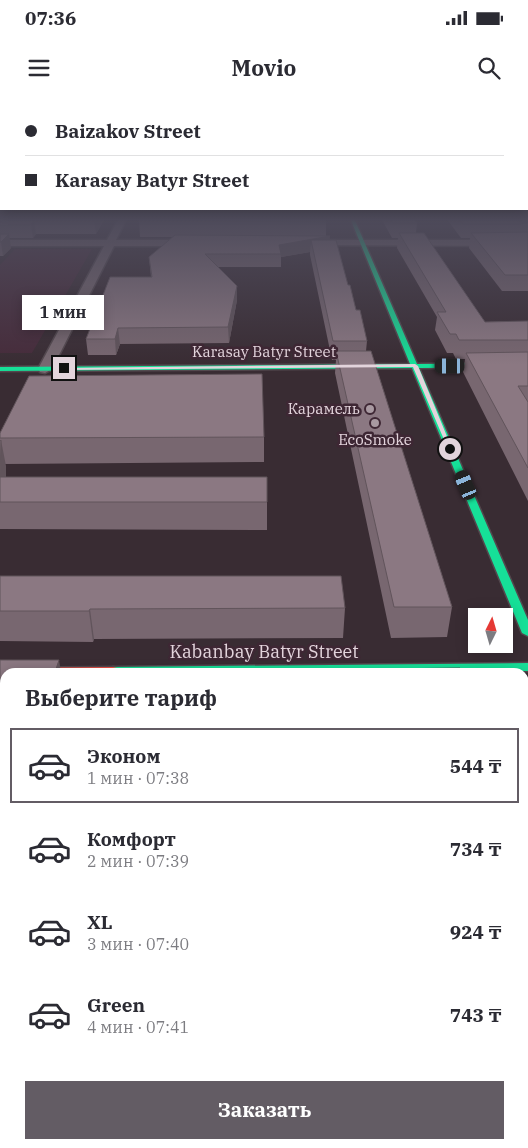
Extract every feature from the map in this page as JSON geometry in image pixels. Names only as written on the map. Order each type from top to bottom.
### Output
[{"type":"street","points":[[45,369],[98,267]]},
{"type":"street","points":[[372,267],[528,633]]},
{"type":"street","name":"Karasay Batyr Street","points":[[0,369],[528,365]]},
{"type":"street","name":"Kabanbay Batyr Street","points":[[442,668],[528,667]]},
{"type":"shaded area","points":[[0,267],[82,267],[32,353],[0,353]]},
{"type":"building","points":[[150,267],[218,267],[237,286],[228,327],[118,328],[115,339],[86,339],[110,277],[152,277]]},
{"type":"building","points":[[317,267],[343,267],[356,310],[360,310],[367,341],[333,341]]},
{"type":"building","points":[[419,267],[447,267],[485,322],[528,321],[528,340],[459,340],[456,334],[450,334],[437,312],[446,312]]},
{"type":"building","points":[[498,267],[528,267],[528,275],[505,275]]},
{"type":"building","points":[[336,351],[371,351],[452,607],[394,607]]},
{"type":"building","points":[[528,352],[528,386],[518,386],[528,402],[528,468],[466,353]]},
{"type":"building","points":[[262,374],[264,437],[0,438],[0,433],[29,376]]},
{"type":"building","points":[[1,440],[0,477],[0,441]]},
{"type":"building","points":[[0,477],[267,477],[267,502],[0,502]]},
{"type":"building","points":[[0,576],[341,576],[345,608],[0,611]]},
{"type":"building","points":[[0,660],[59,660],[56,668],[0,668]]},
{"type":"traffic: fast","points":[[373,267],[528,633]]},
{"type":"traffic: fast","points":[[0,369],[528,365]]},
{"type":"traffic: fast","points":[[424,668],[528,667]]},
{"type":"place","name":"Карамель","points":[[370,409]]},
{"type":"place","name":"EcoSmoke","points":[[375,423]]},
{"type":"route","points":[[64,368],[415,366],[450,449]]}]
